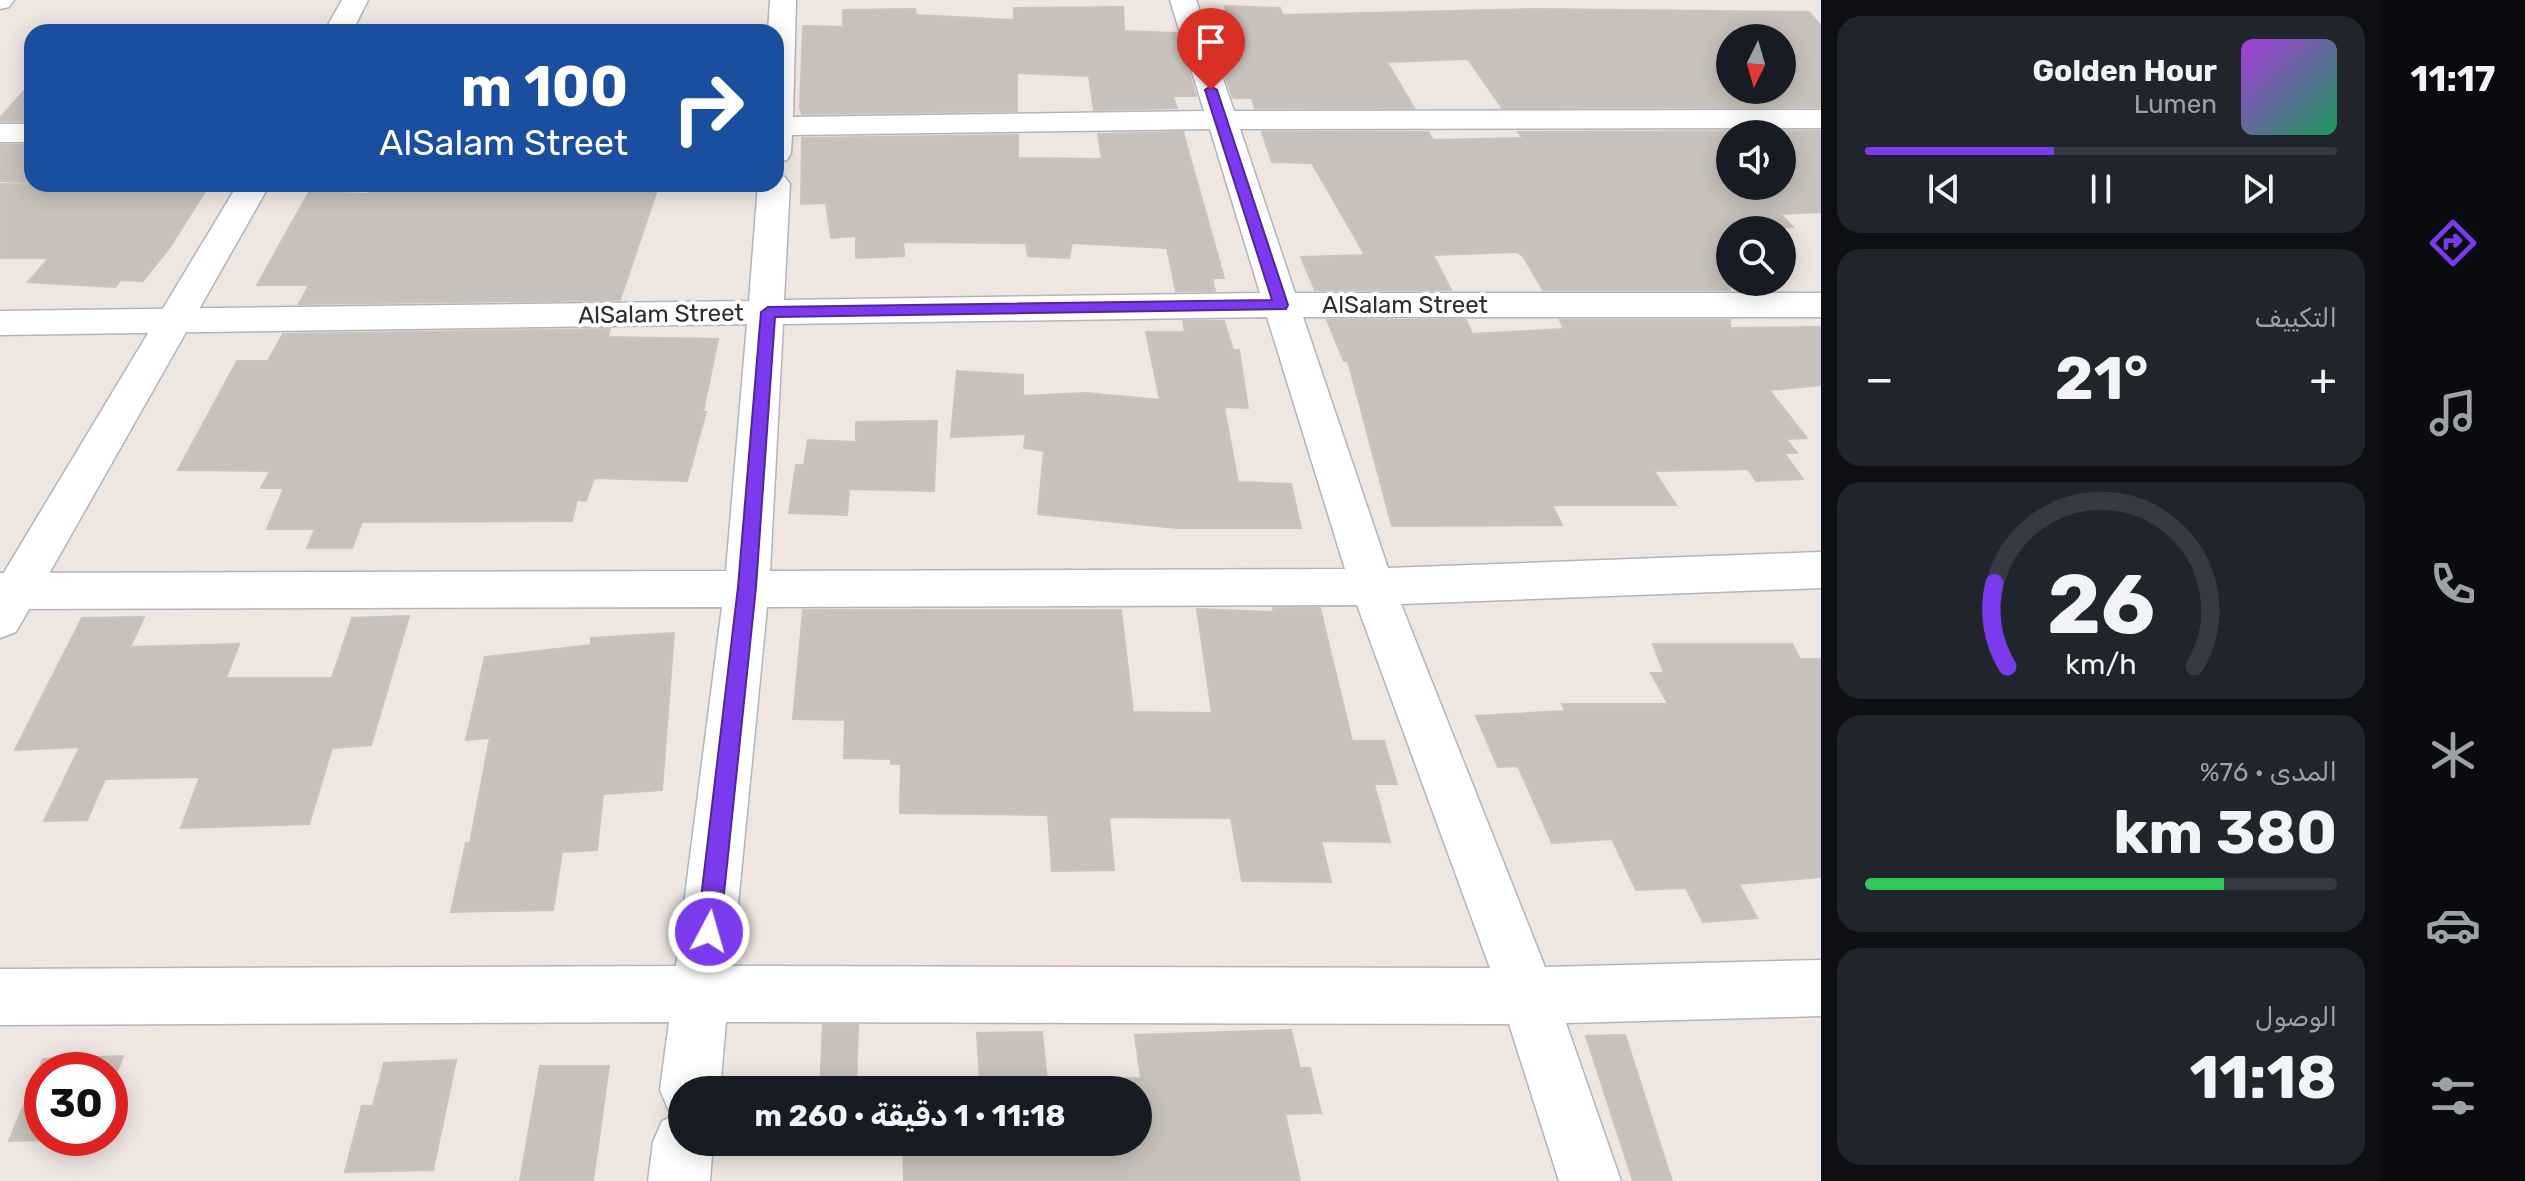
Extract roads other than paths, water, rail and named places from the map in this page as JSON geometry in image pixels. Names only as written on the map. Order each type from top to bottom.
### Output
[{"type":"street","points":[[342,24],[355,0]]},
{"type":"street","points":[[782,24],[783,0]]},
{"type":"street","points":[[1183,0],[1372,587],[1528,996],[1590,1181]]},
{"type":"street","points":[[784,136],[1220,120],[1821,119]]},
{"type":"street","points":[[0,133],[24,133]]},
{"type":"street","points":[[5,600],[249,192]]},
{"type":"street","points":[[692,1076],[747,587],[768,312],[774,192]]},
{"type":"street","name":"AlSalam Street","points":[[0,323],[1281,305],[1821,305]]},
{"type":"street","points":[[5,600],[747,587],[1372,587],[1821,570]]},
{"type":"street","points":[[0,997],[702,994],[1528,996],[1821,988]]},
{"type":"street","points":[[679,1181],[682,1156]]}]
